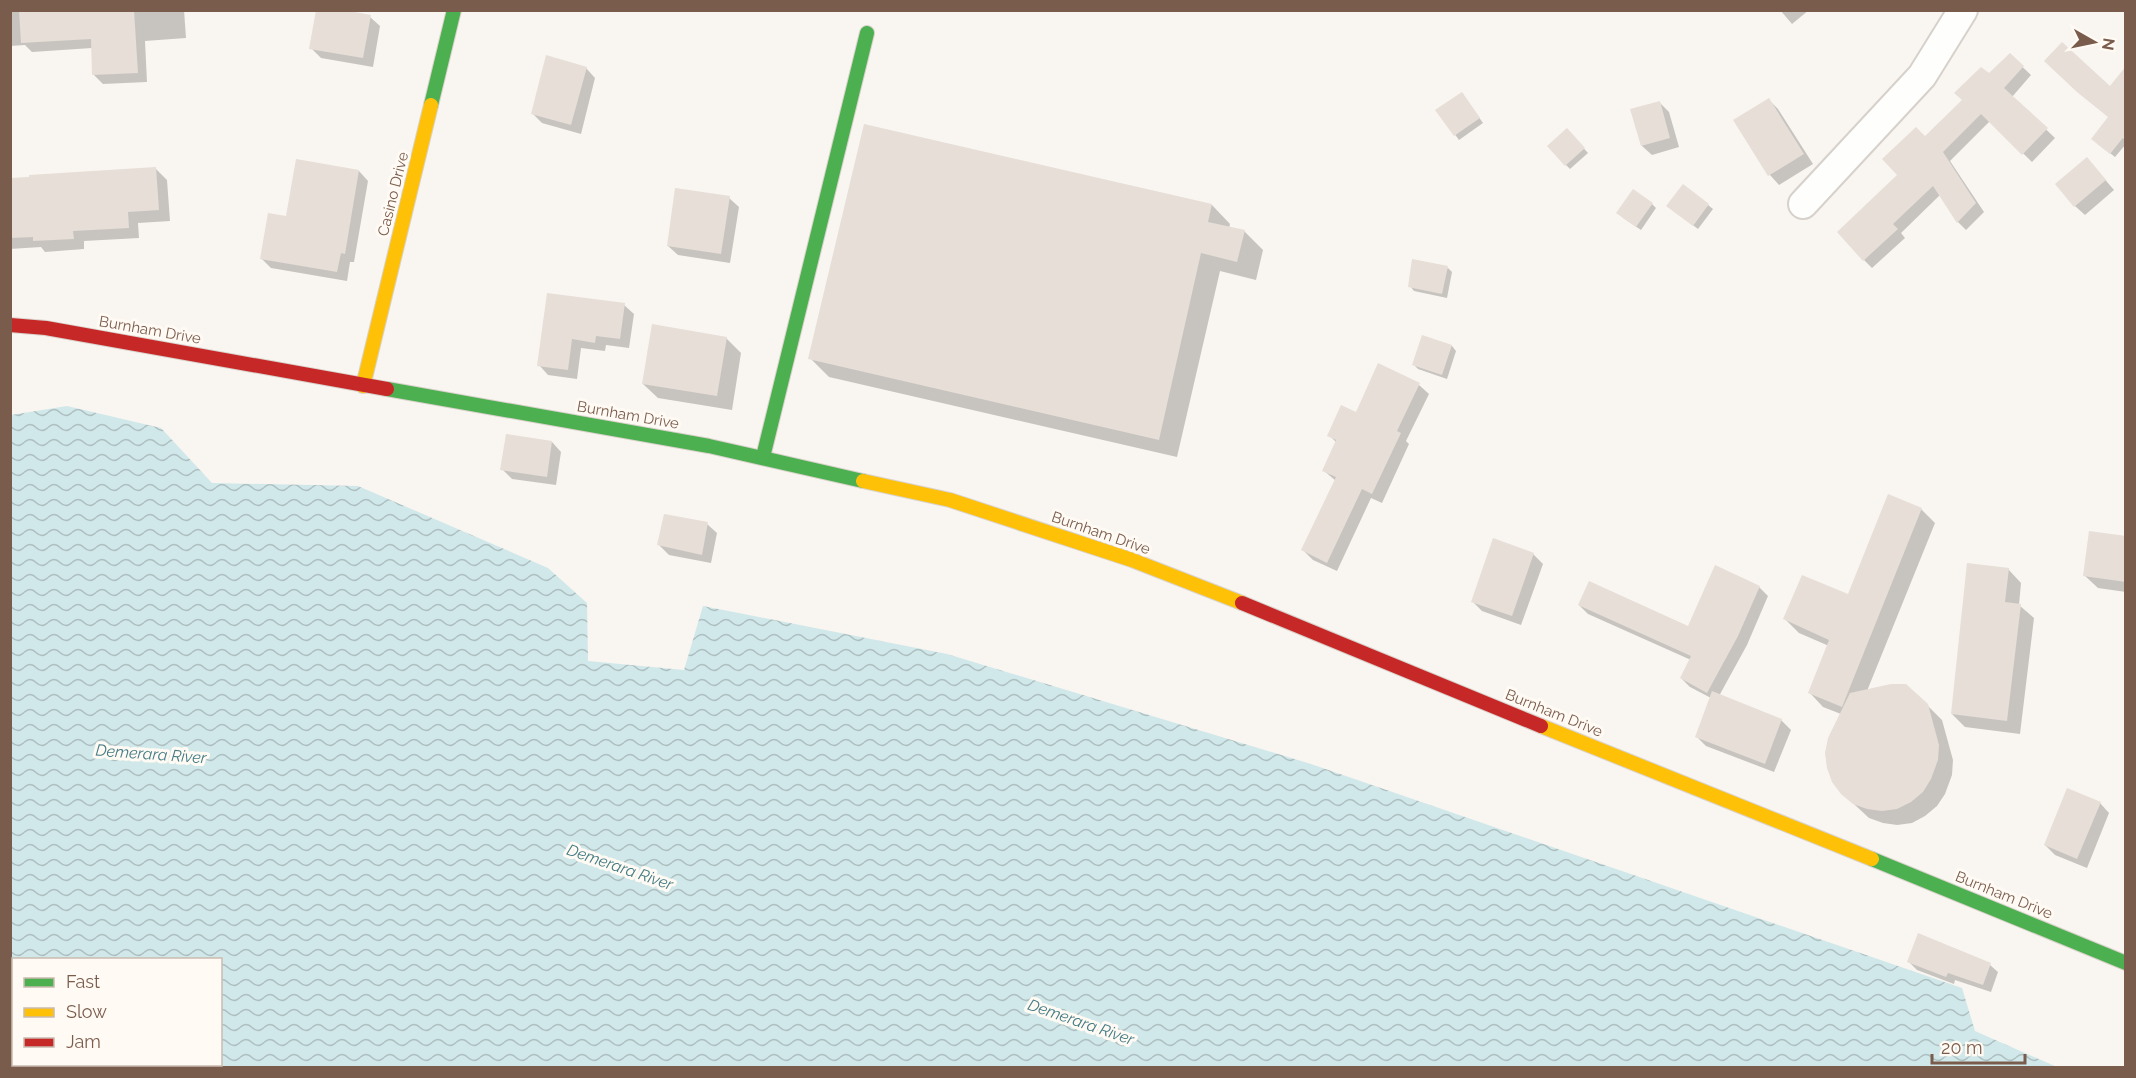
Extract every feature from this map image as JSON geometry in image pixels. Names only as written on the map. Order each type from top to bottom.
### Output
[{"type":"street","name":"Casino Drive","points":[[363,386],[454,10]]},
{"type":"street","points":[[1803,204],[1922,76],[1955,14]]},
{"type":"street","points":[[763,457],[867,33]]},
{"type":"street","name":"Burnham Drive","points":[[10,325],[46,328],[763,457],[950,500],[1132,560],[1209,589],[2126,963]]},
{"type":"water","name":"Demerara River","points":[[67,406],[161,428],[212,483],[358,486],[548,568],[587,603],[588,661],[684,670],[703,606],[947,654],[1311,764],[1962,988],[1975,1031],[2057,1067],[11,1067],[11,415]]},
{"type":"building","points":[[19,10],[134,10],[138,73],[92,75],[91,39],[21,43]]},
{"type":"building","points":[[316,10],[344,10],[371,15],[363,58],[309,49]]},
{"type":"building","points":[[2062,42],[2110,86],[2126,66],[2126,134],[2110,154],[2091,139],[2108,117],[2044,61]]},
{"type":"building","points":[[2010,53],[2024,66],[2004,88],[2048,128],[2022,155],[1981,114],[1943,152],[1976,203],[1957,223],[1933,186],[1893,224],[1898,229],[1863,261],[1837,232],[1897,175],[1882,159],[1916,127],[1925,136],[1962,100],[1954,93],[1981,67],[1989,73]]},
{"type":"building","points":[[546,55],[587,67],[571,125],[531,114]]},
{"type":"building","points":[[1462,92],[1480,118],[1454,136],[1435,110]]},
{"type":"building","points":[[1769,98],[1804,154],[1768,176],[1733,120]]},
{"type":"building","points":[[1660,101],[1670,138],[1641,146],[1630,109]]},
{"type":"building","points":[[864,124],[1212,204],[1208,222],[1245,230],[1237,262],[1201,253],[1159,440],[808,359]]},
{"type":"building","points":[[1567,128],[1585,148],[1565,166],[1547,146]]},
{"type":"building","points":[[2087,157],[2106,180],[2074,207],[2055,184]]},
{"type":"building","points":[[296,159],[359,170],[345,254],[341,253],[337,272],[260,259],[268,213],[286,216]]},
{"type":"building","points":[[156,167],[159,210],[128,212],[129,228],[73,231],[74,239],[33,241],[33,237],[10,238],[10,178]]},
{"type":"building","points":[[1683,184],[1709,204],[1693,226],[1666,206]]},
{"type":"building","points":[[675,188],[730,196],[721,254],[667,246]]},
{"type":"building","points":[[1633,189],[1653,203],[1636,227],[1616,213]]},
{"type":"building","points":[[1412,259],[1448,266],[1442,294],[1408,287]]},
{"type":"building","points":[[547,293],[625,303],[620,339],[596,336],[595,343],[572,339],[568,370],[537,366]]},
{"type":"building","points":[[652,324],[727,337],[717,396],[642,384]]},
{"type":"building","points":[[1422,335],[1452,345],[1442,375],[1412,365]]},
{"type":"building","points":[[1378,363],[1420,383],[1397,431],[1401,433],[1372,494],[1362,489],[1327,563],[1301,550],[1336,477],[1322,471],[1336,440],[1327,436],[1341,405],[1356,412]]},
{"type":"building","points":[[506,434],[552,441],[547,477],[500,470]]},
{"type":"building","points":[[1888,494],[1922,508],[1842,707],[1808,693],[1829,640],[1783,619],[1802,575],[1848,594]]},
{"type":"building","points":[[664,514],[708,522],[702,555],[657,545]]},
{"type":"building","points":[[2089,531],[2126,536],[2126,582],[2083,576]]},
{"type":"building","points":[[1493,538],[1534,553],[1512,616],[1471,602]]},
{"type":"building","points":[[1967,563],[2009,568],[2005,602],[2021,604],[2007,721],[1951,714]]},
{"type":"building","points":[[1715,565],[1760,586],[1738,636],[1707,693],[1680,678],[1691,656],[1578,605],[1589,581],[1688,626]]},
{"type":"building","points":[[1891,684],[1906,684],[1928,704],[1939,745],[1938,760],[1923,792],[1911,802],[1897,809],[1882,811],[1853,804],[1841,794],[1832,782],[1825,753],[1828,738],[1850,693]]},
{"type":"building","points":[[1712,691],[1782,719],[1765,764],[1695,737]]},
{"type":"building","points":[[2067,788],[2101,802],[2077,859],[2044,845]]},
{"type":"building","points":[[1918,933],[1991,963],[1983,985],[1948,973],[1946,977],[1907,962]]},
{"type":"traffic: fast","points":[[431,105],[454,10]]},
{"type":"traffic: fast","points":[[763,457],[867,33]]},
{"type":"traffic: fast","points":[[387,389],[709,446],[863,481]]},
{"type":"traffic: fast","points":[[1872,859],[2126,963]]},
{"type":"traffic: slow","points":[[363,386],[431,105]]},
{"type":"traffic: slow","points":[[863,481],[950,500],[1132,560],[1242,603]]},
{"type":"traffic: slow","points":[[1541,726],[1872,859]]},
{"type":"traffic: jam","points":[[10,325],[46,328],[387,389]]},
{"type":"traffic: jam","points":[[1242,603],[1541,726]]}]
